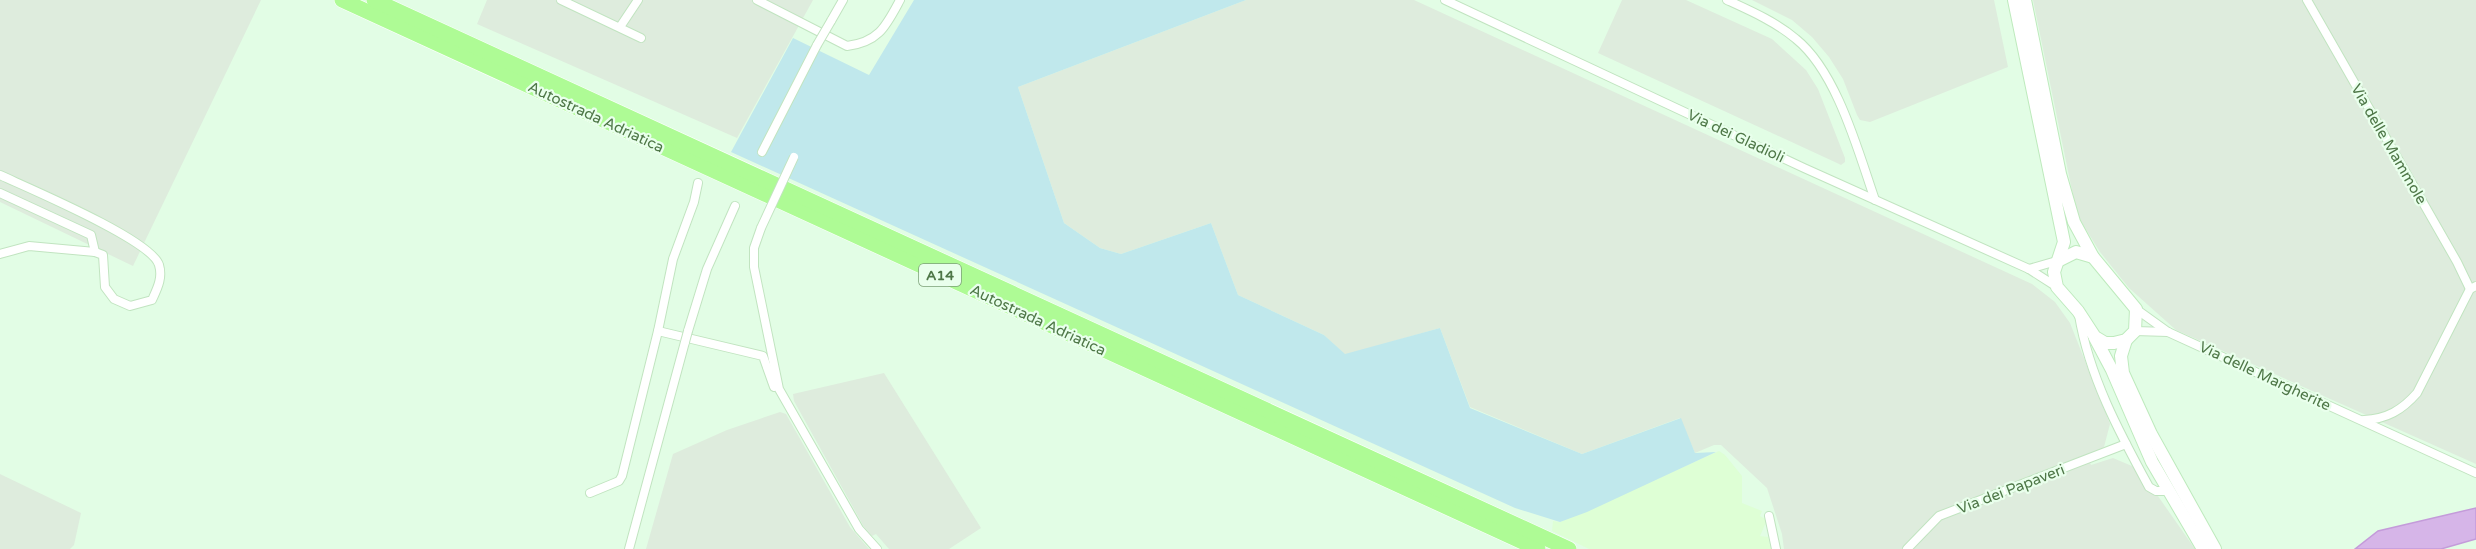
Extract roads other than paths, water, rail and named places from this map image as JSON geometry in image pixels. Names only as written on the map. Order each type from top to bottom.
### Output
[{"type":"highway","name":"Autostrada Adriatica","points":[[342,0],[1538,549]]},
{"type":"highway","name":"Autostrada Adriatica","points":[[374,0],[1569,549]]},
{"type":"main road","points":[[2014,0],[2064,242],[2060,260],[2054,272],[2057,287],[2078,311],[2095,337],[2152,462],[2203,549]]},
{"type":"main road","points":[[2025,0],[2060,174],[2074,222],[2093,257],[2136,309],[2135,331],[2126,340],[2121,356],[2123,373],[2151,434],[2215,549]]},
{"type":"main road","points":[[2060,260],[2076,252],[2093,257]]},
{"type":"main road","points":[[2095,337],[2105,343],[2126,340]]},
{"type":"street","points":[[561,0],[641,38]]},
{"type":"street","points":[[620,27],[638,0]]},
{"type":"street","points":[[757,0],[847,46],[862,44],[883,31],[900,0]]},
{"type":"street","points":[[762,152],[843,0]]},
{"type":"street","name":"Via dei Gladioli","points":[[1445,0],[2029,269],[2057,287]]},
{"type":"street","points":[[1727,0],[1756,13],[1797,39],[1822,71],[1842,108],[1875,200]]},
{"type":"street","name":"Via delle Mammole","points":[[2307,0],[2473,287]]},
{"type":"street","points":[[794,157],[754,248],[754,267],[779,389],[859,529],[877,549]]},
{"type":"street","points":[[0,175],[124,233],[144,246],[159,263],[160,281],[152,300],[130,306],[114,299],[105,287],[103,255],[95,252],[29,246],[0,254]]},
{"type":"street","points":[[590,493],[619,481],[622,476],[658,331],[673,259],[694,202],[698,183]]},
{"type":"street","points":[[0,193],[90,235],[95,252]]},
{"type":"street","points":[[628,549],[707,269],[735,206]]},
{"type":"street","points":[[2029,269],[2060,260]]},
{"type":"street","points":[[2361,420],[2393,414],[2417,393],[2473,287]]},
{"type":"street","points":[[2136,309],[2168,332]]},
{"type":"street","points":[[2078,311],[2090,361],[2114,424],[2149,487],[2168,491]]},
{"type":"street","points":[[658,331],[763,356],[774,389],[779,389]]},
{"type":"street","points":[[2135,331],[2168,332]]},
{"type":"street","name":"Via delle Margherite","points":[[2168,332],[2476,473]]},
{"type":"street","name":"Via dei Papaveri","points":[[1907,549],[1939,516],[2126,444]]},
{"type":"street","points":[[1769,516],[1776,549]]}]
